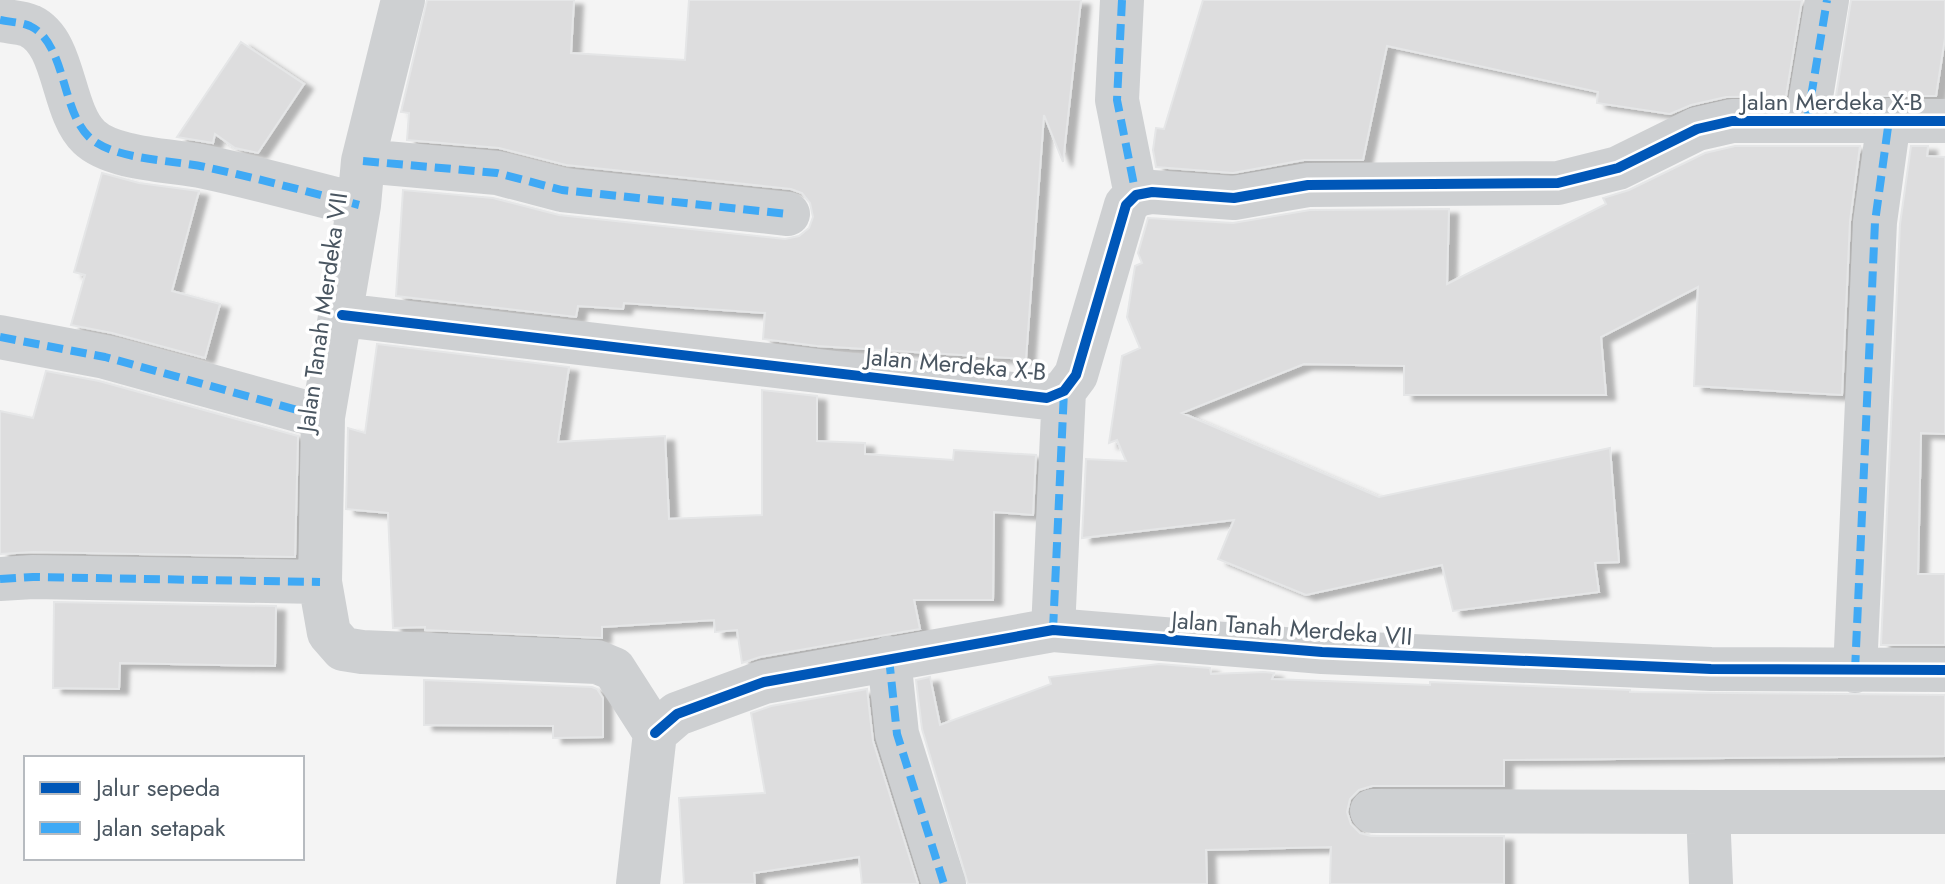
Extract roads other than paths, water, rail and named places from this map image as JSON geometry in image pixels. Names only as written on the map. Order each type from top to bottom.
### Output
[{"type":"street","name":"Jalan Tanah Merdeka VII","points":[[403,0],[363,161],[342,315],[323,417],[320,582],[329,633],[343,649],[597,662],[614,669],[655,733],[677,714],[764,682],[1053,630],[1322,652],[1711,669],[1945,670]]},
{"type":"street","points":[[1122,0],[1117,100],[1136,195]]},
{"type":"street","points":[[1807,121],[1827,0]]},
{"type":"street","points":[[0,20],[29,26],[42,35],[52,51],[75,116],[91,140],[116,151],[206,167],[359,205]]},
{"type":"street","points":[[1855,671],[1875,222],[1889,120]]},
{"type":"street","name":"Jalan Merdeka X-B","points":[[342,315],[1047,398],[1064,391],[1076,375],[1126,205],[1136,195],[1152,192],[1234,198],[1308,185],[1558,183],[1618,168],[1697,129],[1732,121],[1945,121]]},
{"type":"street","points":[[363,161],[497,173],[562,190],[788,214]]},
{"type":"street","points":[[0,337],[105,357],[323,417]]},
{"type":"street","points":[[1053,630],[1064,391]]},
{"type":"street","points":[[0,579],[320,582]]},
{"type":"street","points":[[889,658],[897,734],[944,884]]},
{"type":"street","points":[[638,884],[655,733]]},
{"type":"street","points":[[1372,811],[1945,812]]},
{"type":"street","points":[[1708,812],[1711,884]]}]
